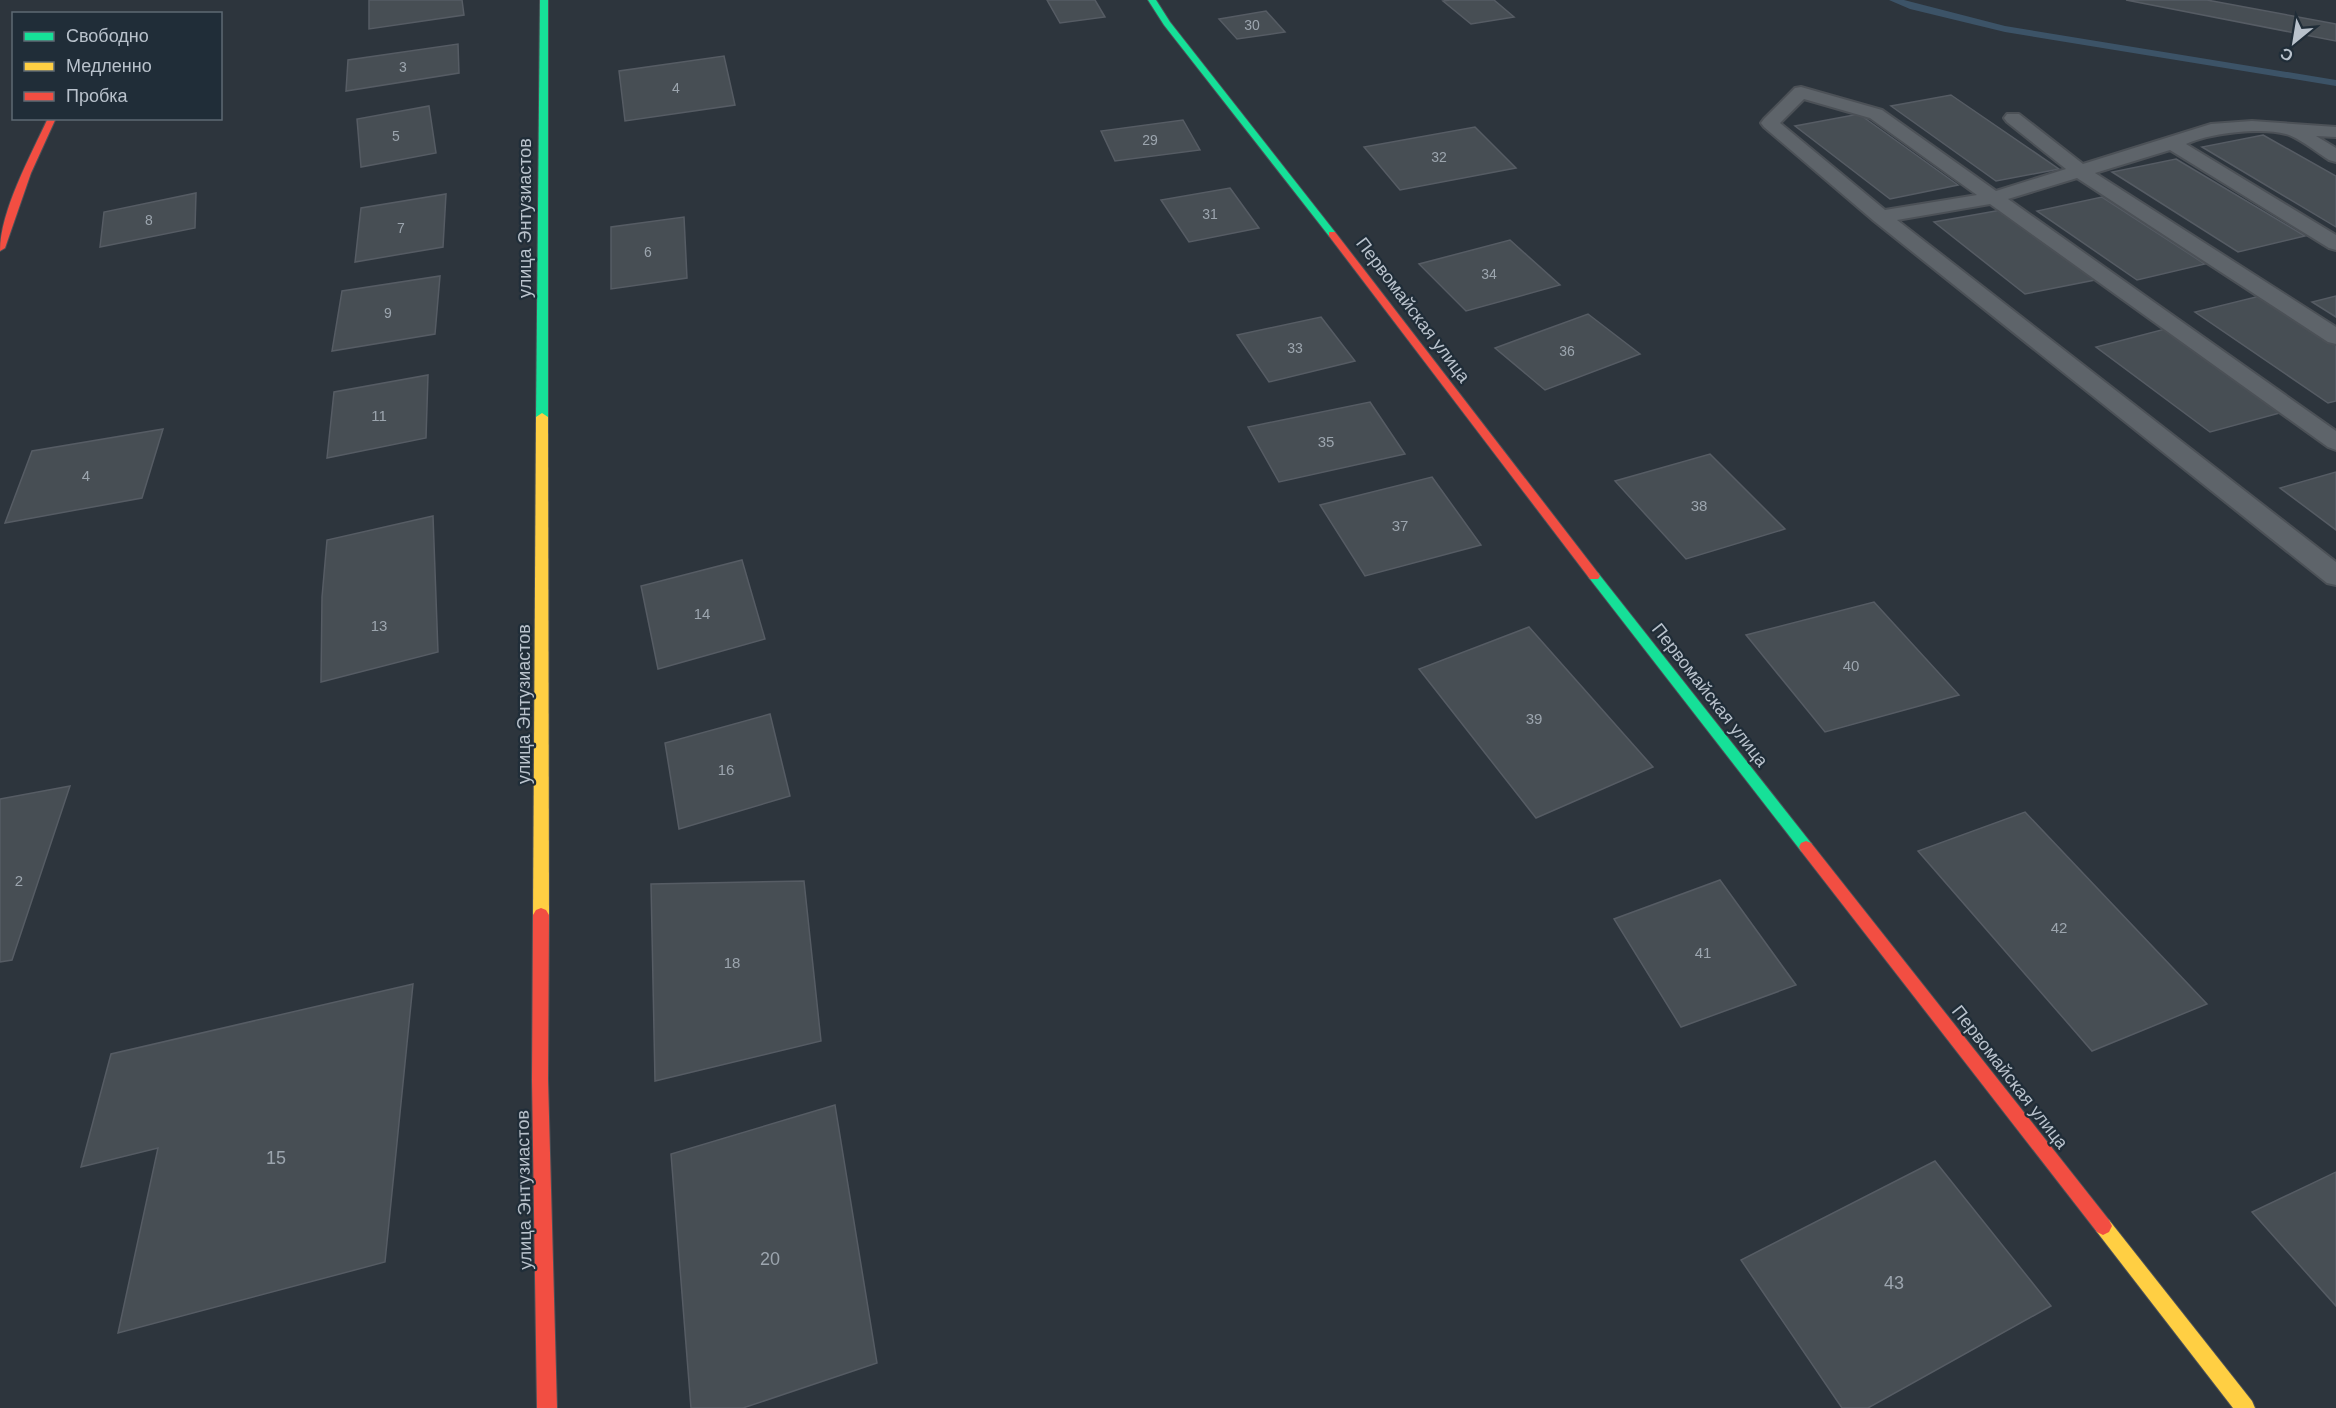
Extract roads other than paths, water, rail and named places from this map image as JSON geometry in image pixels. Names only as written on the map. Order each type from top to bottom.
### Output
[{"type":"street","name":"улица Энтузиастов","points":[[544,0],[540,1080],[547,1408]]},
{"type":"street","name":"Первомайская улица","points":[[1152,0],[1167,23],[1382,298],[1541,509],[2245,1408]]},
{"type":"street","points":[[0,248],[27,173],[51,120]]},
{"type":"lane","points":[[2336,442],[1876,114],[1801,92],[1770,123],[1881,217],[2336,576]]},
{"type":"lane","points":[[2013,118],[2081,172],[2336,338]]},
{"type":"lane","points":[[1881,217],[1992,198],[2172,143],[2185,136],[2240,125],[2293,131],[2336,132]]},
{"type":"lane","points":[[2293,131],[2336,156]]},
{"type":"lane","points":[[2172,143],[2336,244]]},
{"type":"waterway","points":[[1894,0],[2005,29],[2336,83]]}]
